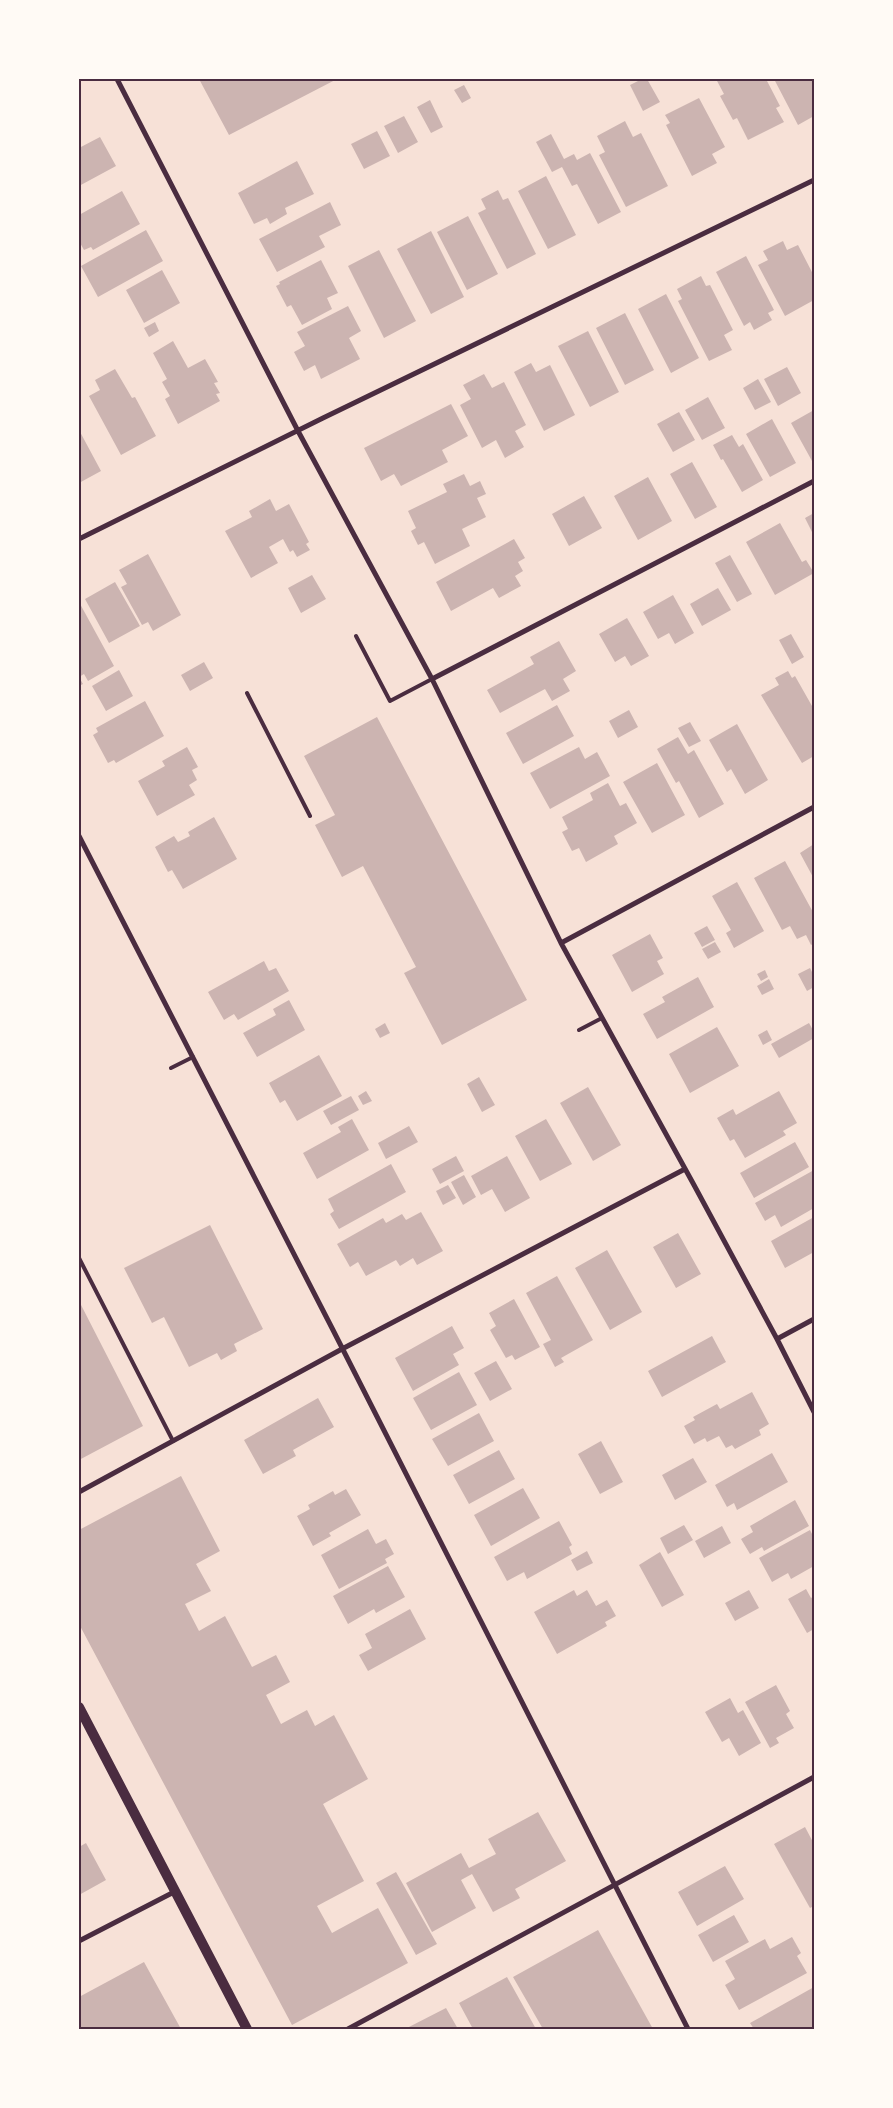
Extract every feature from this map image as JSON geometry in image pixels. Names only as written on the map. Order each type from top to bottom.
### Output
[{"type":"main road","points":[[79,1707],[247,2029]]},
{"type":"street","points":[[117,79],[298,430],[432,679],[561,943],[777,1339],[814,1412]]},
{"type":"street","points":[[79,540],[298,430],[814,180]]},
{"type":"street","points":[[432,679],[814,481]]},
{"type":"street","points":[[561,943],[814,807]]},
{"type":"street","points":[[79,836],[688,2029]]},
{"type":"street","points":[[79,1492],[342,1348],[685,1169]]},
{"type":"street","points":[[777,1339],[814,1319]]},
{"type":"street","points":[[348,2029],[814,1777]]},
{"type":"street","points":[[79,1941],[174,1892]]},
{"type":"lane","points":[[356,636],[390,701],[432,679]]},
{"type":"lane","points":[[247,693],[310,816]]},
{"type":"lane","points":[[579,1030],[602,1018]]},
{"type":"lane","points":[[172,1068],[193,1057]]},
{"type":"lane","points":[[79,1258],[173,1440]]},
{"type":"building","points":[[199,79],[337,79],[229,135]]},
{"type":"building","points":[[642,79],[647,79],[660,102],[643,111],[630,85]]},
{"type":"building","points":[[716,79],[766,79],[780,106],[776,108],[784,122],[748,140],[737,118],[733,120],[720,96],[724,94]]},
{"type":"building","points":[[774,79],[812,79],[814,82],[814,116],[798,125]]},
{"type":"building","points":[[464,85],[471,98],[462,103],[454,90]]},
{"type":"building","points":[[699,98],[725,147],[712,154],[717,163],[692,176],[666,125],[670,123],[665,115]]},
{"type":"building","points":[[430,100],[443,127],[431,133],[417,107]]},
{"type":"building","points":[[404,116],[418,142],[398,153],[384,126]]},
{"type":"building","points":[[625,121],[633,137],[641,133],[668,186],[626,207],[599,155],[605,152],[597,136]]},
{"type":"building","points":[[377,131],[390,156],[364,169],[351,144]]},
{"type":"building","points":[[551,134],[564,159],[574,154],[577,160],[590,153],[621,212],[598,224],[577,184],[572,186],[562,167],[552,172],[536,142]]},
{"type":"building","points":[[100,137],[116,166],[79,186],[79,148]]},
{"type":"building","points":[[297,161],[314,194],[285,208],[287,214],[270,224],[267,218],[254,224],[238,193]]},
{"type":"building","points":[[546,176],[576,235],[548,249],[518,191]]},
{"type":"building","points":[[498,190],[503,200],[508,198],[536,254],[507,269],[478,213],[486,209],[481,199]]},
{"type":"building","points":[[122,191],[140,224],[93,250],[91,247],[84,250],[79,241],[79,215]]},
{"type":"building","points":[[330,202],[341,225],[319,236],[325,247],[277,272],[259,239]]},
{"type":"building","points":[[468,216],[498,274],[467,290],[437,232]]},
{"type":"building","points":[[146,230],[163,261],[98,297],[81,266]]},
{"type":"building","points":[[431,231],[464,297],[431,314],[397,249]]},
{"type":"building","points":[[783,241],[787,250],[798,245],[814,276],[814,300],[785,316],[758,265],[768,260],[763,251]]},
{"type":"building","points":[[379,250],[416,321],[384,338],[348,266]]},
{"type":"building","points":[[746,256],[774,310],[768,313],[772,320],[754,330],[750,322],[744,326],[716,272]]},
{"type":"building","points":[[321,260],[338,293],[327,298],[332,309],[302,325],[291,305],[287,307],[276,286],[280,284],[279,282]]},
{"type":"building","points":[[162,270],[180,303],[144,323],[126,290]]},
{"type":"building","points":[[701,276],[706,286],[710,285],[733,330],[724,335],[732,350],[709,361],[678,301],[682,299],[677,289]]},
{"type":"building","points":[[666,294],[699,358],[671,373],[638,309]]},
{"type":"building","points":[[348,306],[361,331],[349,338],[360,359],[321,379],[315,365],[304,371],[294,352],[305,346],[297,332]]},
{"type":"building","points":[[625,313],[654,370],[625,385],[596,328]]},
{"type":"building","points":[[155,322],[159,331],[149,337],[144,328]]},
{"type":"building","points":[[588,331],[619,392],[590,407],[558,346]]},
{"type":"building","points":[[173,341],[188,368],[205,359],[218,382],[214,383],[220,393],[216,394],[220,401],[178,424],[165,399],[170,396],[162,382],[167,379],[153,353]]},
{"type":"building","points":[[531,363],[536,372],[550,365],[575,415],[544,431],[514,372]]},
{"type":"building","points":[[787,367],[801,393],[778,406],[764,379]]},
{"type":"building","points":[[115,369],[132,398],[135,397],[156,436],[121,455],[89,396],[100,390],[95,380]]},
{"type":"building","points":[[484,374],[492,388],[504,382],[526,425],[515,431],[524,447],[505,458],[496,440],[482,448],[460,405],[471,399],[463,385]]},
{"type":"building","points":[[758,379],[771,402],[755,410],[743,388]]},
{"type":"building","points":[[708,397],[725,428],[702,440],[685,410]]},
{"type":"building","points":[[451,404],[468,436],[442,450],[448,462],[401,486],[394,474],[381,481],[364,448]]},
{"type":"building","points":[[814,410],[814,460],[812,461],[791,423]]},
{"type":"building","points":[[679,412],[695,440],[673,452],[657,424]]},
{"type":"building","points":[[772,419],[796,463],[770,477],[746,434]]},
{"type":"building","points":[[79,430],[101,471],[79,483]]},
{"type":"building","points":[[732,435],[739,447],[743,444],[763,480],[742,492],[713,445]]},
{"type":"building","points":[[692,462],[717,507],[695,519],[670,474]]},
{"type":"building","points":[[464,474],[470,486],[480,481],[486,494],[477,498],[486,517],[462,529],[470,546],[435,564],[424,542],[418,545],[411,531],[416,528],[408,511],[447,492],[443,484]]},
{"type":"building","points":[[648,477],[672,521],[638,540],[614,496]]},
{"type":"building","points":[[584,496],[602,528],[569,546],[552,514]]},
{"type":"building","points":[[270,499],[276,511],[289,504],[309,542],[306,544],[310,550],[297,557],[293,550],[290,552],[283,539],[269,547],[278,563],[251,578],[225,531],[252,517],[249,511]]},
{"type":"building","points":[[814,513],[814,536],[805,518]]},
{"type":"building","points":[[780,523],[802,562],[806,560],[814,573],[775,595],[746,542]]},
{"type":"building","points":[[514,539],[525,558],[518,562],[523,571],[515,576],[521,586],[499,598],[493,588],[451,611],[436,582]]},
{"type":"building","points":[[148,554],[181,615],[153,631],[148,622],[142,625],[121,587],[127,584],[119,570]]},
{"type":"building","points":[[730,555],[752,594],[737,602],[715,563]]},
{"type":"building","points":[[312,575],[326,599],[301,613],[288,588]]},
{"type":"building","points":[[115,582],[140,626],[109,643],[85,599]]},
{"type":"building","points":[[718,588],[731,610],[702,626],[690,604]]},
{"type":"building","points":[[673,595],[694,633],[675,644],[669,633],[658,639],[643,612]]},
{"type":"building","points":[[79,602],[114,666],[88,681],[84,674],[79,677]]},
{"type":"building","points":[[627,618],[649,656],[631,666],[625,656],[615,662],[599,634]]},
{"type":"building","points":[[791,634],[804,657],[792,664],[779,640]]},
{"type":"building","points":[[559,641],[576,671],[563,679],[570,691],[552,701],[545,689],[500,713],[487,690],[534,664],[530,657]]},
{"type":"building","points":[[204,662],[213,678],[190,691],[181,675]]},
{"type":"building","points":[[119,670],[133,696],[106,711],[92,686]]},
{"type":"building","points":[[788,671],[792,678],[795,676],[812,706],[814,704],[814,756],[802,763],[761,695],[779,685],[775,678]]},
{"type":"building","points":[[79,677],[83,684],[79,686]]},
{"type":"building","points":[[145,701],[164,736],[116,763],[114,760],[108,763],[93,735],[98,732],[96,728]]},
{"type":"building","points":[[557,705],[574,736],[523,764],[506,733]]},
{"type":"building","points":[[629,710],[638,727],[618,738],[609,721]]},
{"type":"building","points":[[377,717],[527,1000],[442,1045],[404,973],[416,967],[363,866],[342,877],[315,825],[335,815],[304,756]]},
{"type":"building","points":[[690,722],[701,741],[689,747],[678,728]]},
{"type":"building","points":[[737,724],[768,780],[745,794],[731,769],[727,772],[709,740]]},
{"type":"building","points":[[678,737],[688,754],[694,750],[724,804],[699,818],[679,781],[676,783],[657,749]]},
{"type":"building","points":[[187,747],[198,767],[192,770],[197,780],[189,785],[195,795],[157,816],[138,781],[165,766],[162,761]]},
{"type":"building","points":[[579,747],[585,759],[597,752],[610,776],[550,809],[530,773]]},
{"type":"building","points":[[657,763],[685,815],[652,833],[623,782]]},
{"type":"building","points":[[608,783],[620,806],[626,803],[637,823],[614,836],[618,844],[586,862],[579,848],[572,851],[562,832],[568,829],[562,817],[593,800],[590,793]]},
{"type":"building","points":[[214,817],[237,859],[183,889],[172,870],[168,872],[155,847],[174,836],[178,842],[190,836],[188,832]]},
{"type":"building","points":[[814,844],[814,879],[800,853]]},
{"type":"building","points":[[785,861],[814,914],[814,943],[811,945],[806,935],[797,939],[790,926],[782,930],[754,878]]},
{"type":"building","points":[[737,882],[764,931],[734,948],[726,933],[731,930],[712,896]]},
{"type":"building","points":[[707,926],[715,940],[702,947],[694,933]]},
{"type":"building","points":[[650,934],[663,958],[657,961],[664,974],[632,992],[612,955]]},
{"type":"building","points":[[715,942],[721,952],[708,959],[702,949]]},
{"type":"building","points":[[264,961],[269,971],[276,968],[289,991],[238,1020],[234,1014],[224,1020],[208,992]]},
{"type":"building","points":[[810,968],[814,976],[814,987],[807,991],[798,974]]},
{"type":"building","points":[[765,970],[768,977],[761,981],[757,974]]},
{"type":"building","points":[[698,977],[714,1007],[657,1039],[643,1014],[665,1002],[662,997]]},
{"type":"building","points":[[769,979],[774,989],[762,995],[757,986]]},
{"type":"building","points":[[289,1000],[305,1030],[257,1057],[243,1033],[276,1015],[273,1009]]},
{"type":"building","points":[[385,1023],[390,1033],[380,1038],[375,1029]]},
{"type":"building","points":[[809,1023],[814,1032],[814,1038],[779,1058],[771,1044]]},
{"type":"building","points":[[717,1027],[739,1066],[690,1093],[669,1054]]},
{"type":"building","points":[[767,1030],[772,1040],[763,1045],[758,1035]]},
{"type":"building","points":[[319,1055],[342,1096],[297,1121],[285,1100],[280,1103],[269,1083]]},
{"type":"building","points":[[479,1077],[495,1105],[482,1112],[467,1084]]},
{"type":"building","points":[[588,1087],[621,1145],[593,1161],[560,1103]]},
{"type":"building","points":[[366,1091],[372,1101],[363,1105],[358,1096]]},
{"type":"building","points":[[779,1091],[797,1123],[783,1131],[786,1135],[745,1158],[734,1139],[730,1141],[717,1118],[733,1109],[736,1115]]},
{"type":"building","points":[[351,1096],[359,1110],[331,1125],[323,1111]]},
{"type":"building","points":[[352,1119],[369,1150],[317,1179],[303,1153],[341,1132],[338,1127]]},
{"type":"building","points":[[546,1119],[572,1164],[540,1181],[515,1136]]},
{"type":"building","points":[[409,1126],[418,1142],[386,1159],[378,1143]]},
{"type":"building","points":[[795,1142],[809,1167],[754,1198],[740,1173]]},
{"type":"building","points":[[456,1156],[464,1171],[440,1184],[432,1169]]},
{"type":"building","points":[[507,1156],[530,1198],[505,1212],[492,1189],[481,1195],[471,1176]]},
{"type":"building","points":[[391,1164],[406,1192],[339,1229],[330,1214],[334,1211],[328,1199]]},
{"type":"building","points":[[814,1170],[814,1208],[781,1227],[775,1215],[765,1221],[755,1203]]},
{"type":"building","points":[[464,1175],[476,1197],[463,1205],[451,1182]]},
{"type":"building","points":[[448,1185],[456,1198],[443,1205],[436,1191]]},
{"type":"building","points":[[421,1212],[443,1251],[417,1265],[413,1258],[400,1266],[396,1260],[366,1276],[358,1262],[350,1267],[337,1244],[383,1218],[386,1223],[402,1214],[406,1220]]},
{"type":"building","points":[[814,1217],[814,1252],[785,1268],[771,1241]]},
{"type":"building","points":[[210,1225],[263,1329],[234,1344],[237,1351],[221,1360],[217,1353],[189,1367],[164,1317],[152,1323],[124,1268]]},
{"type":"building","points":[[678,1233],[701,1274],[676,1288],[653,1247]]},
{"type":"building","points":[[607,1250],[642,1312],[610,1330],[575,1268]]},
{"type":"building","points":[[557,1276],[593,1340],[561,1358],[564,1362],[555,1367],[543,1344],[551,1340],[526,1293]]},
{"type":"building","points":[[514,1299],[540,1347],[515,1360],[512,1355],[506,1358],[490,1330],[496,1326],[489,1313]]},
{"type":"building","points":[[79,1301],[143,1426],[79,1460]]},
{"type":"building","points":[[452,1326],[464,1348],[453,1354],[459,1365],[413,1391],[395,1358]]},
{"type":"building","points":[[712,1336],[726,1362],[662,1397],[648,1371]]},
{"type":"building","points":[[496,1361],[512,1389],[490,1401],[474,1373]]},
{"type":"building","points":[[459,1372],[477,1405],[431,1430],[413,1398]]},
{"type":"building","points":[[752,1392],[769,1424],[759,1430],[761,1435],[735,1449],[732,1445],[726,1448],[719,1436],[707,1442],[705,1438],[694,1444],[684,1426],[695,1420],[693,1417],[717,1404],[720,1409]]},
{"type":"building","points":[[318,1398],[334,1427],[293,1450],[296,1456],[263,1474],[244,1440]]},
{"type":"building","points":[[479,1413],[494,1441],[448,1466],[432,1439]]},
{"type":"building","points":[[601,1441],[623,1482],[600,1494],[578,1454]]},
{"type":"building","points":[[499,1450],[515,1479],[469,1504],[453,1475]]},
{"type":"building","points":[[772,1453],[788,1482],[737,1510],[734,1503],[727,1507],[715,1485]]},
{"type":"building","points":[[693,1458],[707,1482],[675,1500],[662,1475]]},
{"type":"building","points":[[181,1476],[220,1551],[196,1564],[211,1591],[185,1604],[199,1631],[225,1616],[252,1667],[276,1655],[290,1682],[266,1695],[281,1724],[307,1710],[315,1726],[334,1715],[368,1779],[323,1804],[364,1881],[317,1906],[332,1933],[378,1908],[408,1963],[292,2025],[79,1624],[79,1530]]},
{"type":"building","points":[[523,1488],[540,1518],[491,1546],[474,1515]]},
{"type":"building","points":[[346,1489],[361,1515],[329,1533],[331,1536],[313,1546],[297,1516],[310,1509],[308,1505],[333,1491],[335,1495]]},
{"type":"building","points":[[795,1500],[809,1526],[764,1551],[762,1547],[750,1554],[741,1539],[753,1532],[750,1526]]},
{"type":"building","points":[[559,1521],[572,1545],[569,1547],[572,1554],[527,1579],[524,1572],[507,1581],[494,1557]]},
{"type":"building","points":[[684,1525],[693,1540],[668,1554],[660,1538]]},
{"type":"building","points":[[722,1526],[731,1543],[704,1558],[695,1541]]},
{"type":"building","points":[[368,1529],[376,1544],[386,1539],[394,1554],[385,1559],[387,1563],[339,1589],[321,1555]]},
{"type":"building","points":[[810,1530],[814,1538],[814,1566],[791,1579],[788,1573],[772,1582],[759,1558]]},
{"type":"building","points":[[587,1551],[593,1563],[577,1571],[571,1560]]},
{"type":"building","points":[[660,1552],[684,1595],[662,1607],[639,1565]]},
{"type":"building","points":[[388,1566],[405,1597],[376,1613],[374,1609],[348,1624],[333,1596]]},
{"type":"building","points":[[806,1589],[811,1598],[814,1596],[814,1629],[807,1633],[788,1599]]},
{"type":"building","points":[[574,1590],[577,1596],[587,1590],[596,1606],[607,1600],[616,1616],[605,1622],[607,1626],[557,1654],[534,1612]]},
{"type":"building","points":[[749,1590],[759,1608],[735,1621],[725,1603]]},
{"type":"building","points":[[410,1609],[426,1639],[368,1671],[359,1655],[372,1648],[365,1634]]},
{"type":"building","points":[[776,1685],[790,1711],[786,1714],[794,1728],[776,1738],[779,1743],[770,1748],[745,1702]]},
{"type":"building","points":[[730,1698],[738,1713],[743,1710],[761,1743],[739,1756],[729,1738],[722,1742],[705,1712]]},
{"type":"building","points":[[538,1812],[566,1861],[515,1889],[520,1898],[493,1912],[472,1874],[461,1880],[476,1908],[432,1932],[406,1883],[461,1853],[469,1868],[496,1854],[488,1839]]},
{"type":"building","points":[[805,1827],[814,1844],[814,1906],[810,1908],[774,1844]]},
{"type":"building","points":[[86,1843],[106,1880],[79,1895],[79,1847]]},
{"type":"building","points":[[725,1866],[744,1899],[697,1926],[678,1892]]},
{"type":"building","points":[[396,1872],[437,1944],[416,1955],[376,1883]]},
{"type":"building","points":[[734,1915],[749,1942],[713,1962],[698,1935]]},
{"type":"building","points":[[598,1930],[653,2029],[543,2029],[513,1977]]},
{"type":"building","points":[[792,1937],[801,1953],[797,1956],[807,1973],[739,2010],[725,1985],[735,1979],[725,1961],[765,1939],[770,1949]]},
{"type":"building","points":[[144,1962],[181,2029],[79,2029],[79,1997]]},
{"type":"building","points":[[507,1977],[536,2029],[473,2029],[459,2003]]},
{"type":"building","points":[[814,1987],[814,2029],[754,2029],[750,2023]]},
{"type":"building","points":[[446,2008],[458,2029],[405,2029]]}]
